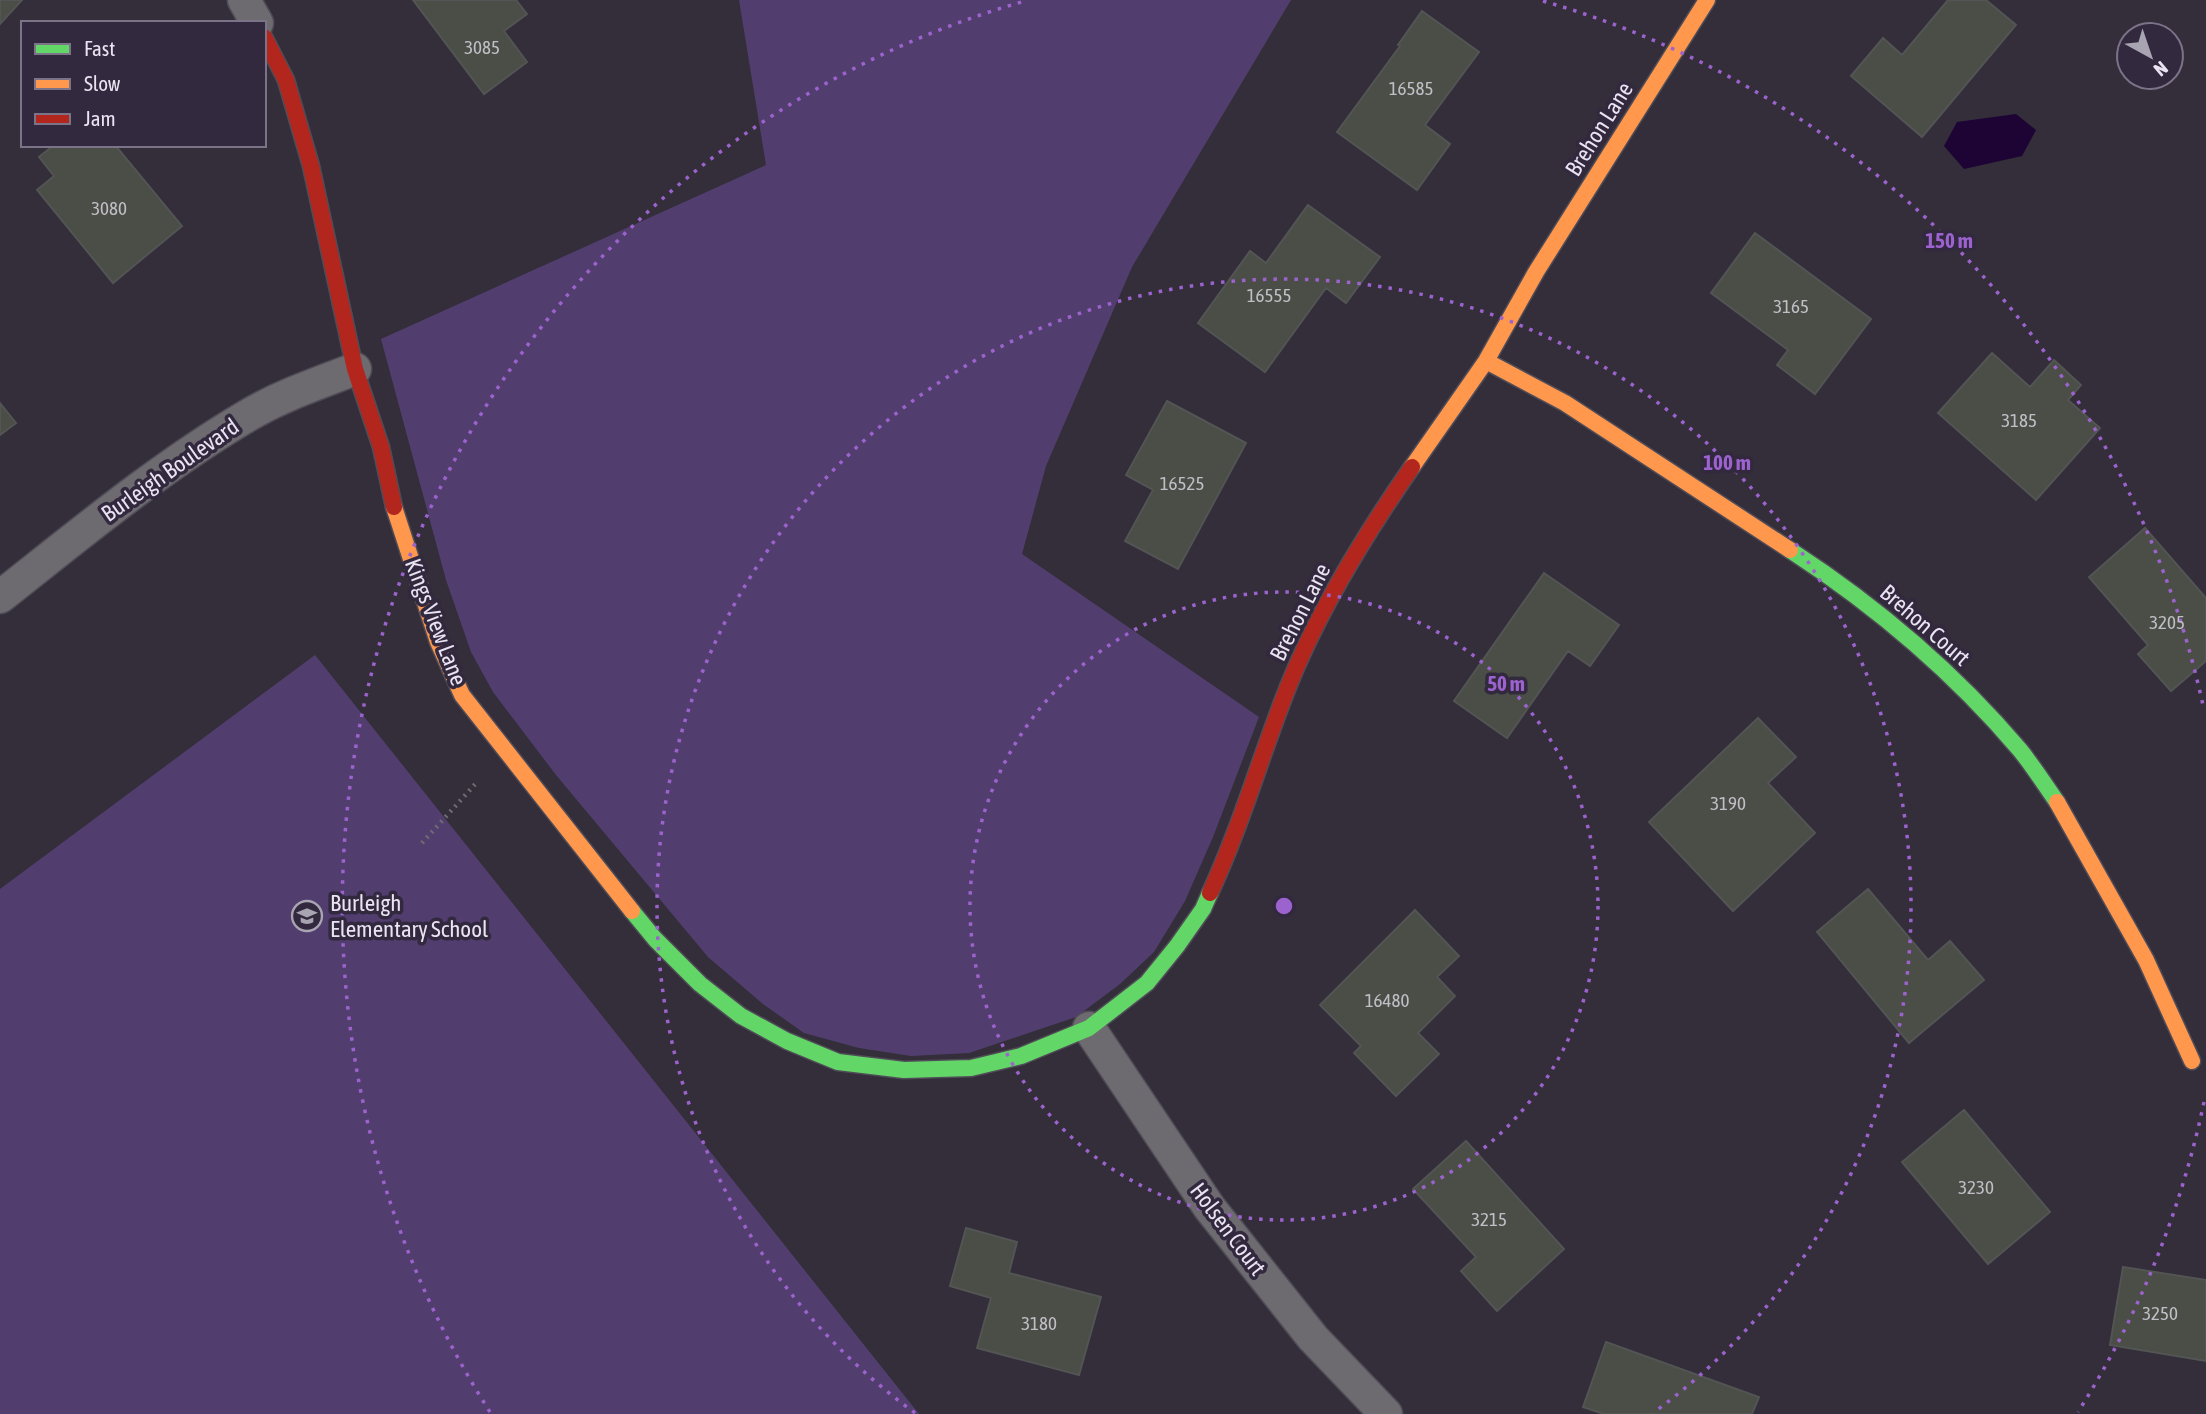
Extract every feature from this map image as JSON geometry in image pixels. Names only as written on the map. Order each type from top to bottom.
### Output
[{"type":"street","points":[[244,0],[256,21]]},
{"type":"street","name":"Brehon Lane","points":[[838,1062],[904,1069],[971,1068],[1021,1056],[1089,1028],[1147,983],[1203,909],[1231,848],[1288,687],[1315,626],[1379,514],[1486,361],[1536,272],[1707,0]]},
{"type":"street","name":"Kings View Lane","points":[[266,41],[286,80],[312,166],[355,369],[381,447],[395,509],[438,642],[462,695],[655,939],[700,984],[741,1016],[787,1041],[838,1062]]},
{"type":"street","name":"Brehon Court","points":[[1486,361],[1565,403],[1824,572],[1894,624],[1941,666],[2021,751],[2066,815],[2146,961],[2192,1061]]},
{"type":"street","name":"Burleigh Boulevard","points":[[0,597],[99,519],[248,415],[288,395],[355,369]]},
{"type":"street","name":"Holsen Court","points":[[1089,1028],[1209,1207],[1313,1338],[1386,1414]]},
{"type":"path","points":[[422,843],[504,751]]},
{"type":"shaded area","points":[[739,0],[1291,0],[1132,267],[1046,466],[1022,554],[1259,717],[1185,901],[1154,952],[1120,984],[1076,1017],[969,1053],[911,1056],[859,1048],[804,1033],[763,1004],[708,957],[556,775],[493,692],[471,652],[446,580],[381,339],[766,165]]},
{"type":"shaded area","points":[[2016,114],[2036,130],[2022,156],[1964,169],[1944,146],[1957,122]]},
{"type":"shaded area","name":"Burleigh Elementary School","points":[[315,655],[919,1414],[0,1414],[0,889]]},
{"type":"building","points":[[0,0],[22,0],[0,24]]},
{"type":"building","points":[[413,0],[516,0],[527,14],[504,31],[527,62],[484,94]]},
{"type":"building","points":[[1948,0],[1986,0],[2016,25],[1922,137],[1851,76],[1883,38],[1902,55]]},
{"type":"building","points":[[1422,11],[1479,52],[1425,125],[1450,144],[1417,190],[1337,132],[1400,46],[1398,45]]},
{"type":"building","points":[[52,147],[117,147],[182,226],[113,283],[37,190],[54,176],[39,157]]},
{"type":"building","points":[[1308,205],[1380,257],[1346,303],[1326,288],[1265,372],[1198,323],[1250,251],[1266,263]]},
{"type":"building","points":[[1755,233],[1871,319],[1815,394],[1777,365],[1788,350],[1711,293]]},
{"type":"building","points":[[1992,353],[2030,387],[2054,360],[2081,385],[2068,400],[2100,428],[2036,500],[1938,413]]},
{"type":"building","points":[[1167,401],[1246,443],[1178,569],[1125,541],[1153,490],[1126,475]]},
{"type":"building","points":[[0,403],[16,423],[0,435]]},
{"type":"building","points":[[2145,528],[2206,598],[2206,661],[2171,691],[2138,654],[2148,645],[2089,577]]},
{"type":"building","points":[[1544,573],[1619,625],[1590,666],[1568,651],[1507,738],[1454,701]]},
{"type":"building","points":[[1758,718],[1796,757],[1768,783],[1815,833],[1733,911],[1649,822]]},
{"type":"building","points":[[1868,889],[1928,960],[1950,941],[1984,980],[1909,1043],[1817,932]]},
{"type":"building","points":[[1415,910],[1459,956],[1437,977],[1455,996],[1418,1033],[1439,1054],[1396,1096],[1354,1053],[1361,1046],[1320,1005]]},
{"type":"building","points":[[1964,1110],[2050,1212],[1988,1264],[1902,1162]]},
{"type":"building","points":[[1466,1141],[1564,1249],[1497,1311],[1461,1271],[1476,1257],[1413,1189]]},
{"type":"building","points":[[966,1228],[1017,1242],[1009,1273],[1101,1297],[1079,1375],[977,1348],[991,1298],[950,1286]]},
{"type":"building","points":[[2123,1267],[2206,1280],[2206,1361],[2110,1345]]},
{"type":"building","points":[[1606,1342],[1759,1397],[1752,1414],[1604,1414],[1583,1407]]},
{"type":"traffic: fast","points":[[1790,550],[1883,617],[1968,693],[2020,750],[2057,802]]},
{"type":"traffic: fast","points":[[632,911],[655,939],[700,984],[741,1016],[787,1041],[838,1062],[904,1070],[971,1068],[1021,1056],[1089,1028],[1147,983],[1203,909],[1210,893]]},
{"type":"traffic: slow","points":[[1412,467],[1486,361],[1536,272],[1707,0]]},
{"type":"traffic: slow","points":[[1486,361],[1565,403],[1790,550]]},
{"type":"traffic: slow","points":[[394,507],[438,642],[462,695],[632,911]]},
{"type":"traffic: slow","points":[[2057,802],[2146,960],[2192,1061]]},
{"type":"traffic: jam","points":[[266,41],[286,80],[311,166],[355,369],[381,447],[394,507]]},
{"type":"traffic: jam","points":[[1210,893],[1300,658],[1328,601],[1360,546],[1412,467]]},
{"type":"place","name":"Burleigh Elementary School","points":[[307,916]]}]
